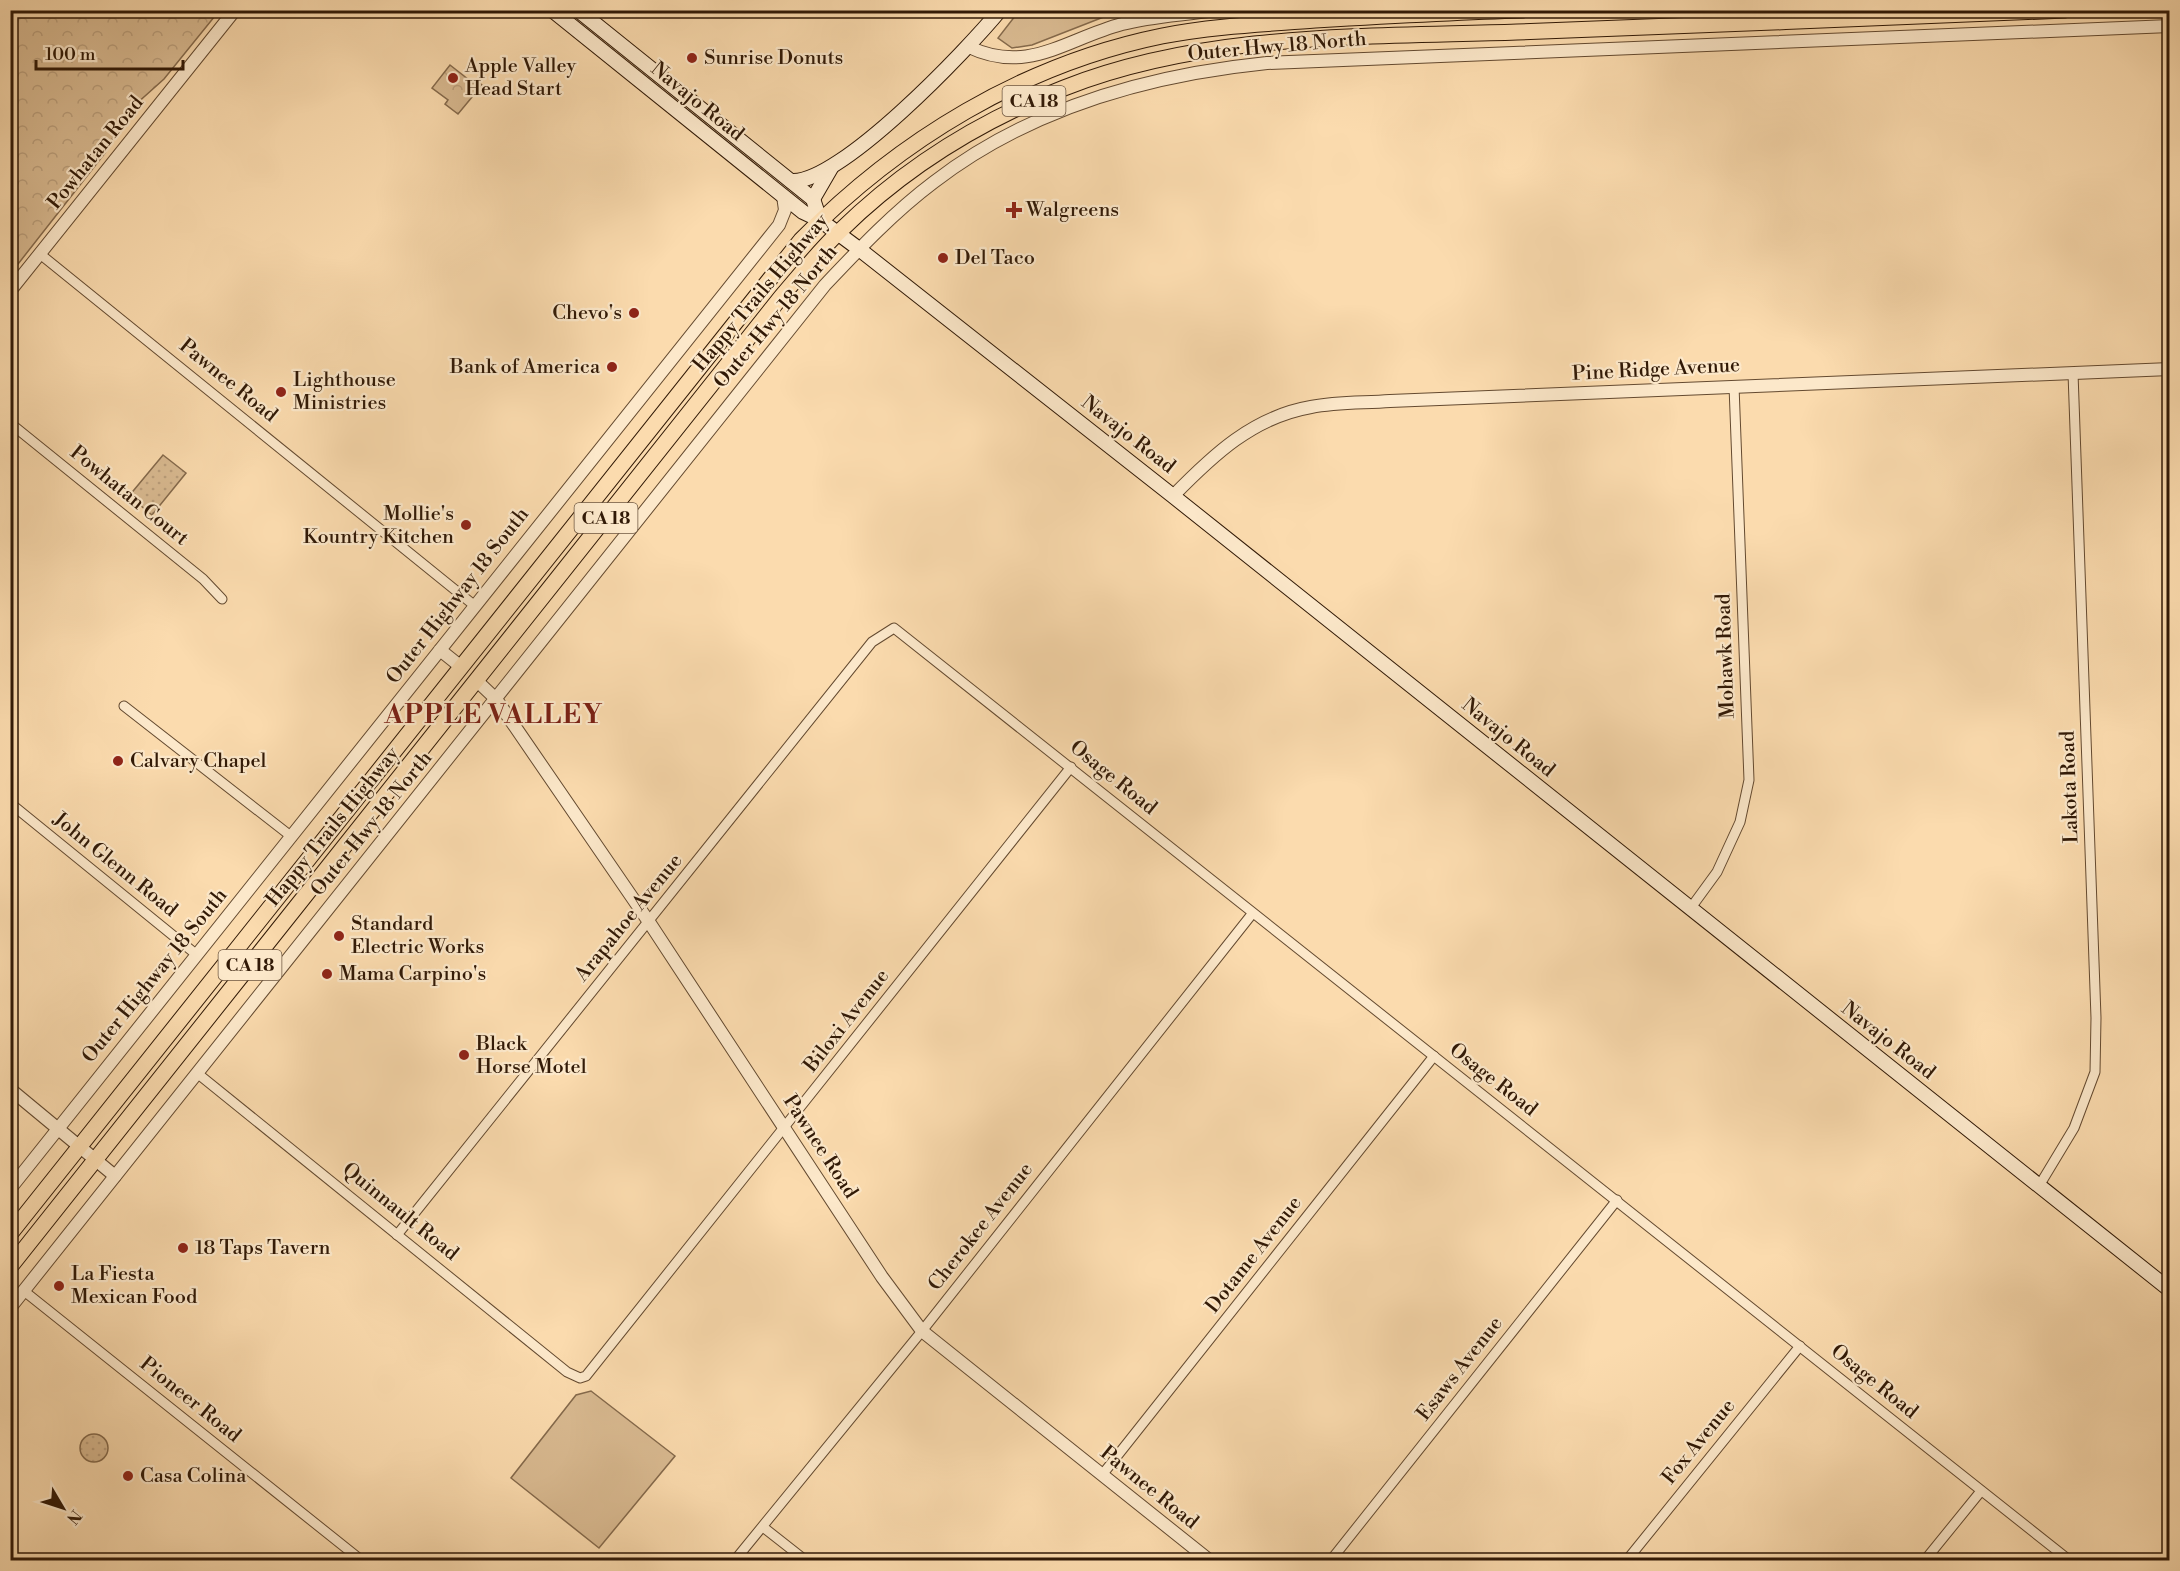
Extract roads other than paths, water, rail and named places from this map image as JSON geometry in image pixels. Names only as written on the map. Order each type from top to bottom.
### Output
[{"type":"main road","name":"Navajo Road","points":[[552,10],[803,213],[820,220],[859,249],[1173,496],[2169,1290]]},
{"type":"main road","name":"Navajo Road","points":[[578,10],[813,199]]},
{"type":"main road","points":[[791,181],[801,182],[831,168],[915,100],[969,47],[1000,10]]},
{"type":"main road","name":"Happy Trails Highway","points":[[10,1234],[801,240],[820,220],[891,160],[969,108],[1039,74],[1160,36],[1214,27],[1523,10]]},
{"type":"main road","name":"Happy Trails Highway","points":[[10,1267],[781,297],[837,233],[894,184],[934,155],[1009,112],[1104,74],[1194,52],[1298,42],[1414,36],[2065,10]]},
{"type":"main road","points":[[820,220],[813,199],[831,168]]},
{"type":"main road","points":[[477,681],[475,663],[532,590],[540,567]]},
{"type":"main road","points":[[404,771],[408,753],[463,683],[460,666]]},
{"type":"street","name":"Powhatan Road","points":[[10,291],[235,10]]},
{"type":"street","points":[[969,47],[1004,59],[1023,59],[1123,24],[1214,10]]},
{"type":"street","name":"Outer Hwy 18 North","points":[[10,1308],[825,285],[859,249],[935,181],[994,142],[1068,107],[1116,90],[1206,69],[1267,63],[1526,51],[2169,26]]},
{"type":"street","points":[[779,225],[785,210],[783,196]]},
{"type":"street","points":[[779,225],[803,213]]},
{"type":"street","name":"Outer Highway 18 South","points":[[10,1189],[779,225]]},
{"type":"street","name":"Pawnee Road","points":[[40,254],[474,606]]},
{"type":"street","name":"Pine Ridge Avenue","points":[[1173,496],[1216,452],[1264,422],[1310,407],[1734,386],[2169,369]]},
{"type":"street","name":"Lakota Road","points":[[2039,1186],[2074,1128],[2095,1072],[2096,1018],[2073,373]]},
{"type":"street","name":"Mohawk Road","points":[[1690,909],[1717,872],[1740,822],[1749,780],[1734,386]]},
{"type":"street","name":"Powhatan Court","points":[[10,423],[203,579],[222,599]]},
{"type":"street","name":"Osage Road","points":[[894,628],[2069,1560]]},
{"type":"street","name":"Arapahoe Avenue","points":[[397,1235],[872,642],[894,628]]},
{"type":"street","points":[[440,650],[460,666]]},
{"type":"street","name":"Pawnee Road","points":[[477,681],[496,699],[649,922],[882,1277],[922,1331],[1209,1560]]},
{"type":"street","points":[[124,706],[292,837]]},
{"type":"street","name":"Biloxi Avenue","points":[[580,1378],[590,1372],[1071,767]]},
{"type":"street","name":"John Glenn Road","points":[[10,803],[197,954]]},
{"type":"street","name":"Cherokee Avenue","points":[[735,1560],[922,1331],[1252,914]]},
{"type":"street","name":"Dotame Avenue","points":[[1102,1475],[1434,1056]]},
{"type":"street","name":"Quinnault Road","points":[[197,1073],[567,1372],[580,1378]]},
{"type":"street","points":[[10,1089],[116,1176]]},
{"type":"street","name":"Esaws Avenue","points":[[1331,1560],[1617,1200]]},
{"type":"street","name":"Pioneer Road","points":[[24,1291],[361,1560]]},
{"type":"street","name":"Fox Avenue","points":[[1627,1560],[1800,1346]]},
{"type":"street","points":[[1925,1560],[1981,1491]]},
{"type":"street","points":[[763,1527],[805,1560]]},
{"type":"place","name":"Sunrise Donuts","points":[[692,58]]},
{"type":"place","name":"Apple Valley Head Start","points":[[453,78]]},
{"type":"place","name":"Walgreens","points":[[1014,210]]},
{"type":"place","name":"Del Taco","points":[[943,258]]},
{"type":"place","name":"Chevo's","points":[[634,313]]},
{"type":"place","name":"Bank of America","points":[[612,367]]},
{"type":"place","name":"Lighthouse Ministries","points":[[281,392]]},
{"type":"place","name":"Mollie's Kountry Kitchen","points":[[466,525]]},
{"type":"place","name":"Calvary Chapel","points":[[118,761]]},
{"type":"place","name":"Standard Electric Works","points":[[339,936]]},
{"type":"place","name":"Mama Carpino's","points":[[327,974]]},
{"type":"place","name":"Black Horse Motel","points":[[464,1055]]},
{"type":"place","name":"18 Taps Tavern","points":[[183,1248]]},
{"type":"place","name":"La Fiesta Mexican Food","points":[[59,1286]]},
{"type":"place","name":"Casa Colina","points":[[128,1476]]},
{"type":"district","name":"APPLE VALLEY","points":[[494,715]]}]
